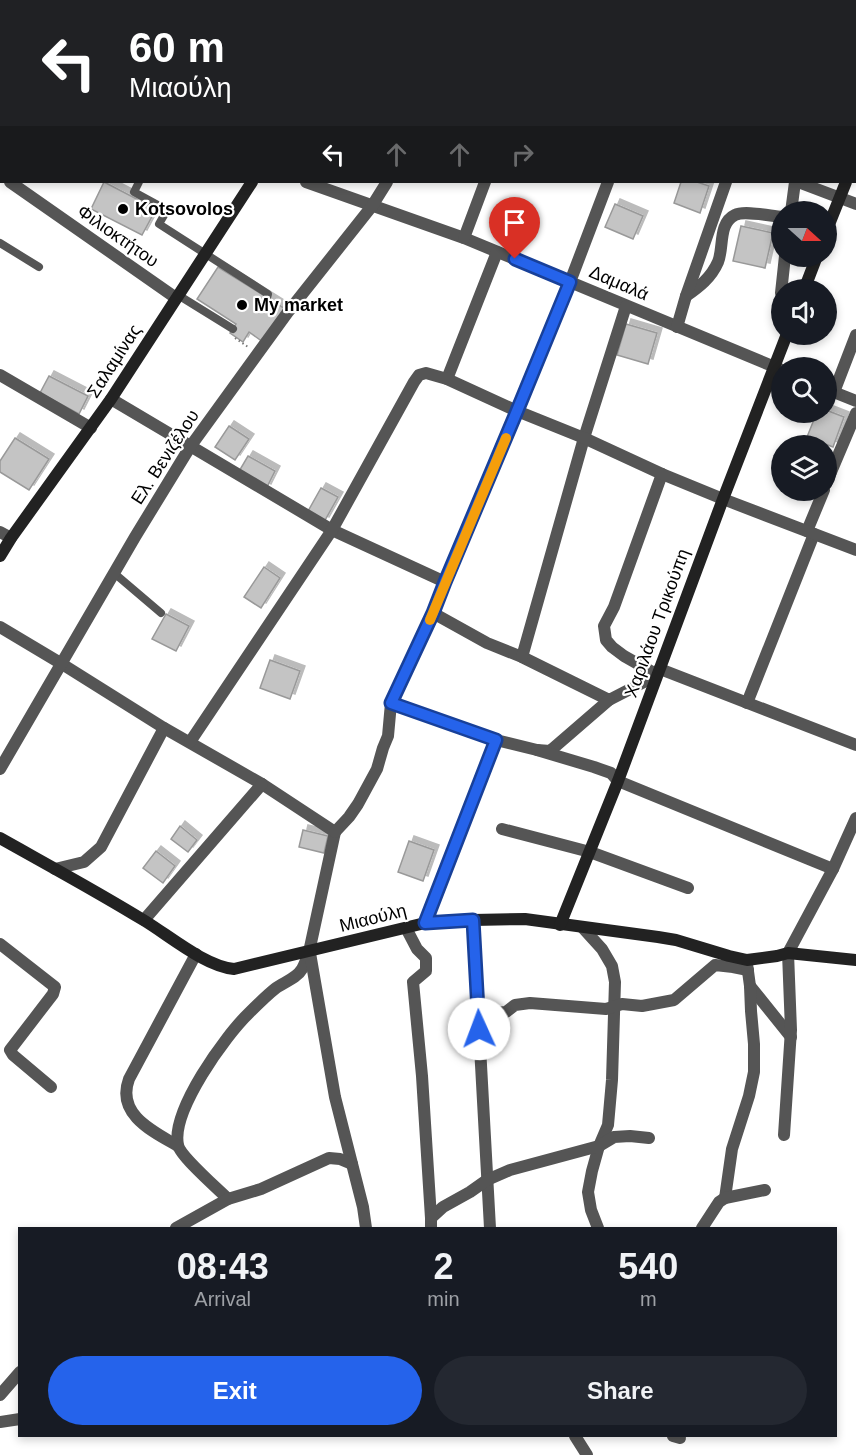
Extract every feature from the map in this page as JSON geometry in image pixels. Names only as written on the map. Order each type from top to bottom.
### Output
[{"type":"street","name":"Φιλιοκτήτου","points":[[11,183],[177,296]]},
{"type":"street","name":"Σαλαμίνας","points":[[0,556],[5,535],[91,428],[251,183]]},
{"type":"street","name":"Δαμαλά","points":[[309,183],[464,238],[771,366]]},
{"type":"street","name":"Ελ. Βενιζέλου","points":[[0,770],[190,447],[288,312],[372,206],[386,183]]},
{"type":"street","points":[[464,238],[485,183]]},
{"type":"street","points":[[178,1146],[178,1124],[191,1093],[220,1049],[247,1015],[274,990],[298,975],[303,969],[309,952],[335,832],[358,804],[377,770],[382,748],[388,736],[391,703],[433,613],[570,282],[608,183]]},
{"type":"street","points":[[677,327],[726,183]]},
{"type":"street","points":[[793,201],[797,183]]},
{"type":"street","points":[[800,183],[856,204]]},
{"type":"street","points":[[837,205],[846,183]]},
{"type":"street","points":[[686,296],[711,275],[721,255],[723,231],[728,220],[736,214],[771,216]]},
{"type":"street","points":[[447,379],[497,252]]},
{"type":"street","points":[[522,657],[584,438],[626,306]]},
{"type":"street","points":[[837,375],[856,335]]},
{"type":"street","points":[[190,742],[332,530],[419,375],[426,373],[447,379],[662,474],[856,550]]},
{"type":"street","points":[[0,375],[91,428]]},
{"type":"street","name":"Χαριλάου Τρικούπη","points":[[560,924],[618,781],[657,671],[723,499],[771,386]]},
{"type":"street","points":[[837,393],[856,401]]},
{"type":"street","points":[[111,399],[332,530],[445,582]]},
{"type":"street","points":[[837,458],[856,413]]},
{"type":"street","points":[[662,474],[614,607],[604,626],[606,640],[612,647],[657,671],[856,745]]},
{"type":"street","points":[[747,703],[821,501]]},
{"type":"street","points":[[433,613],[487,643],[522,657],[609,700]]},
{"type":"street","points":[[0,627],[164,728],[262,784],[335,832]]},
{"type":"street","points":[[537,750],[550,751],[609,700],[644,682],[657,671]]},
{"type":"street","points":[[391,703],[496,740],[611,773],[618,781],[833,869]]},
{"type":"street","points":[[55,869],[84,861],[101,847],[164,728]]},
{"type":"street","points":[[425,923],[496,740]]},
{"type":"street","points":[[144,920],[262,784]]},
{"type":"street","points":[[784,1135],[791,1037],[788,953],[833,869],[856,818]]},
{"type":"street","points":[[502,830],[590,852],[688,888]]},
{"type":"street","name":"Μιαούλη","points":[[0,838],[144,920],[196,954],[224,968],[234,969],[425,923],[525,919],[676,940],[729,956],[747,965],[788,953],[856,960]]},
{"type":"street","points":[[473,920],[490,1227]]},
{"type":"street","points":[[582,927],[602,949],[612,966],[615,982],[608,1125],[599,1146],[588,1192],[591,1210],[598,1227]]},
{"type":"street","points":[[406,928],[417,949],[426,958],[426,971],[413,982],[422,1076],[431,1223]]},
{"type":"street","points":[[0,944],[55,987],[53,994],[10,1050],[51,1087]]},
{"type":"street","points":[[309,952],[336,1097],[366,1227]]},
{"type":"street","points":[[196,954],[129,1079],[125,1089],[126,1100],[136,1118],[155,1133],[178,1146],[188,1160],[228,1198]]},
{"type":"street","points":[[479,1014],[506,1012],[515,1005],[530,1003],[606,1009],[622,1004],[642,1006],[674,1000],[715,965],[734,967],[747,965],[754,1044],[754,1072],[732,1149],[725,1198]]},
{"type":"street","points":[[750,986],[791,1037]]},
{"type":"street","points":[[431,1223],[443,1207],[487,1180],[510,1170],[599,1146],[614,1137],[649,1138]]},
{"type":"street","points":[[178,1227],[228,1198],[261,1190],[329,1158],[340,1159],[352,1164]]},
{"type":"street","points":[[703,1227],[719,1202],[725,1198],[765,1190]]},
{"type":"street","points":[[0,1395],[18,1374]]},
{"type":"street","points":[[0,1422],[18,1419]]},
{"type":"street","points":[[577,1437],[587,1455]]},
{"type":"lane","points":[[138,183],[134,192],[167,210],[159,224],[268,294],[267,298]]},
{"type":"lane","points":[[0,243],[39,267]]},
{"type":"lane","points":[[177,296],[233,329]]},
{"type":"lane","points":[[114,573],[161,613]]},
{"type":"building","name":"Kotsovolos","points":[[104,183],[106,183],[156,209],[142,235],[91,209]]},
{"type":"building","points":[[681,183],[700,183],[709,186],[700,213],[674,203]]},
{"type":"building","points":[[615,204],[643,216],[633,239],[605,227]]},
{"type":"building","points":[[741,226],[771,233],[765,268],[733,261]]},
{"type":"building","name":"My market","points":[[218,267],[287,310],[263,342],[249,332],[243,342],[230,333],[236,324],[197,299]]},
{"type":"building","points":[[626,324],[657,333],[648,364],[617,355]]},
{"type":"building","points":[[49,376],[88,396],[79,414],[40,393]]},
{"type":"building","points":[[837,414],[844,417],[837,436],[808,435],[813,423],[837,423]]},
{"type":"building","points":[[229,426],[249,439],[235,460],[215,447]]},
{"type":"building","points":[[15,438],[49,459],[29,490],[0,472],[0,461]]},
{"type":"building","points":[[248,456],[275,471],[266,489],[238,473]]},
{"type":"building","points":[[321,488],[338,497],[324,522],[307,513]]},
{"type":"building","points":[[264,567],[280,578],[261,608],[244,597]]},
{"type":"building","points":[[166,614],[189,626],[176,651],[152,639]]},
{"type":"building","points":[[270,660],[300,671],[290,699],[260,688]]},
{"type":"building","points":[[180,826],[197,840],[188,852],[171,839]]},
{"type":"building","points":[[303,830],[328,836],[324,853],[299,847]]},
{"type":"building","points":[[409,841],[434,850],[423,881],[398,872]]},
{"type":"building","points":[[156,851],[175,866],[163,883],[143,868]]},
{"type":"slow traffic","points":[[430,620],[506,438]]},
{"type":"place","name":"Kotsovolos","points":[[123,209]]},
{"type":"place","name":"My market","points":[[242,305]]},
{"type":"route","points":[[479,1029],[473,920],[425,923],[496,740],[391,703],[433,613],[570,282],[515,259]]}]
